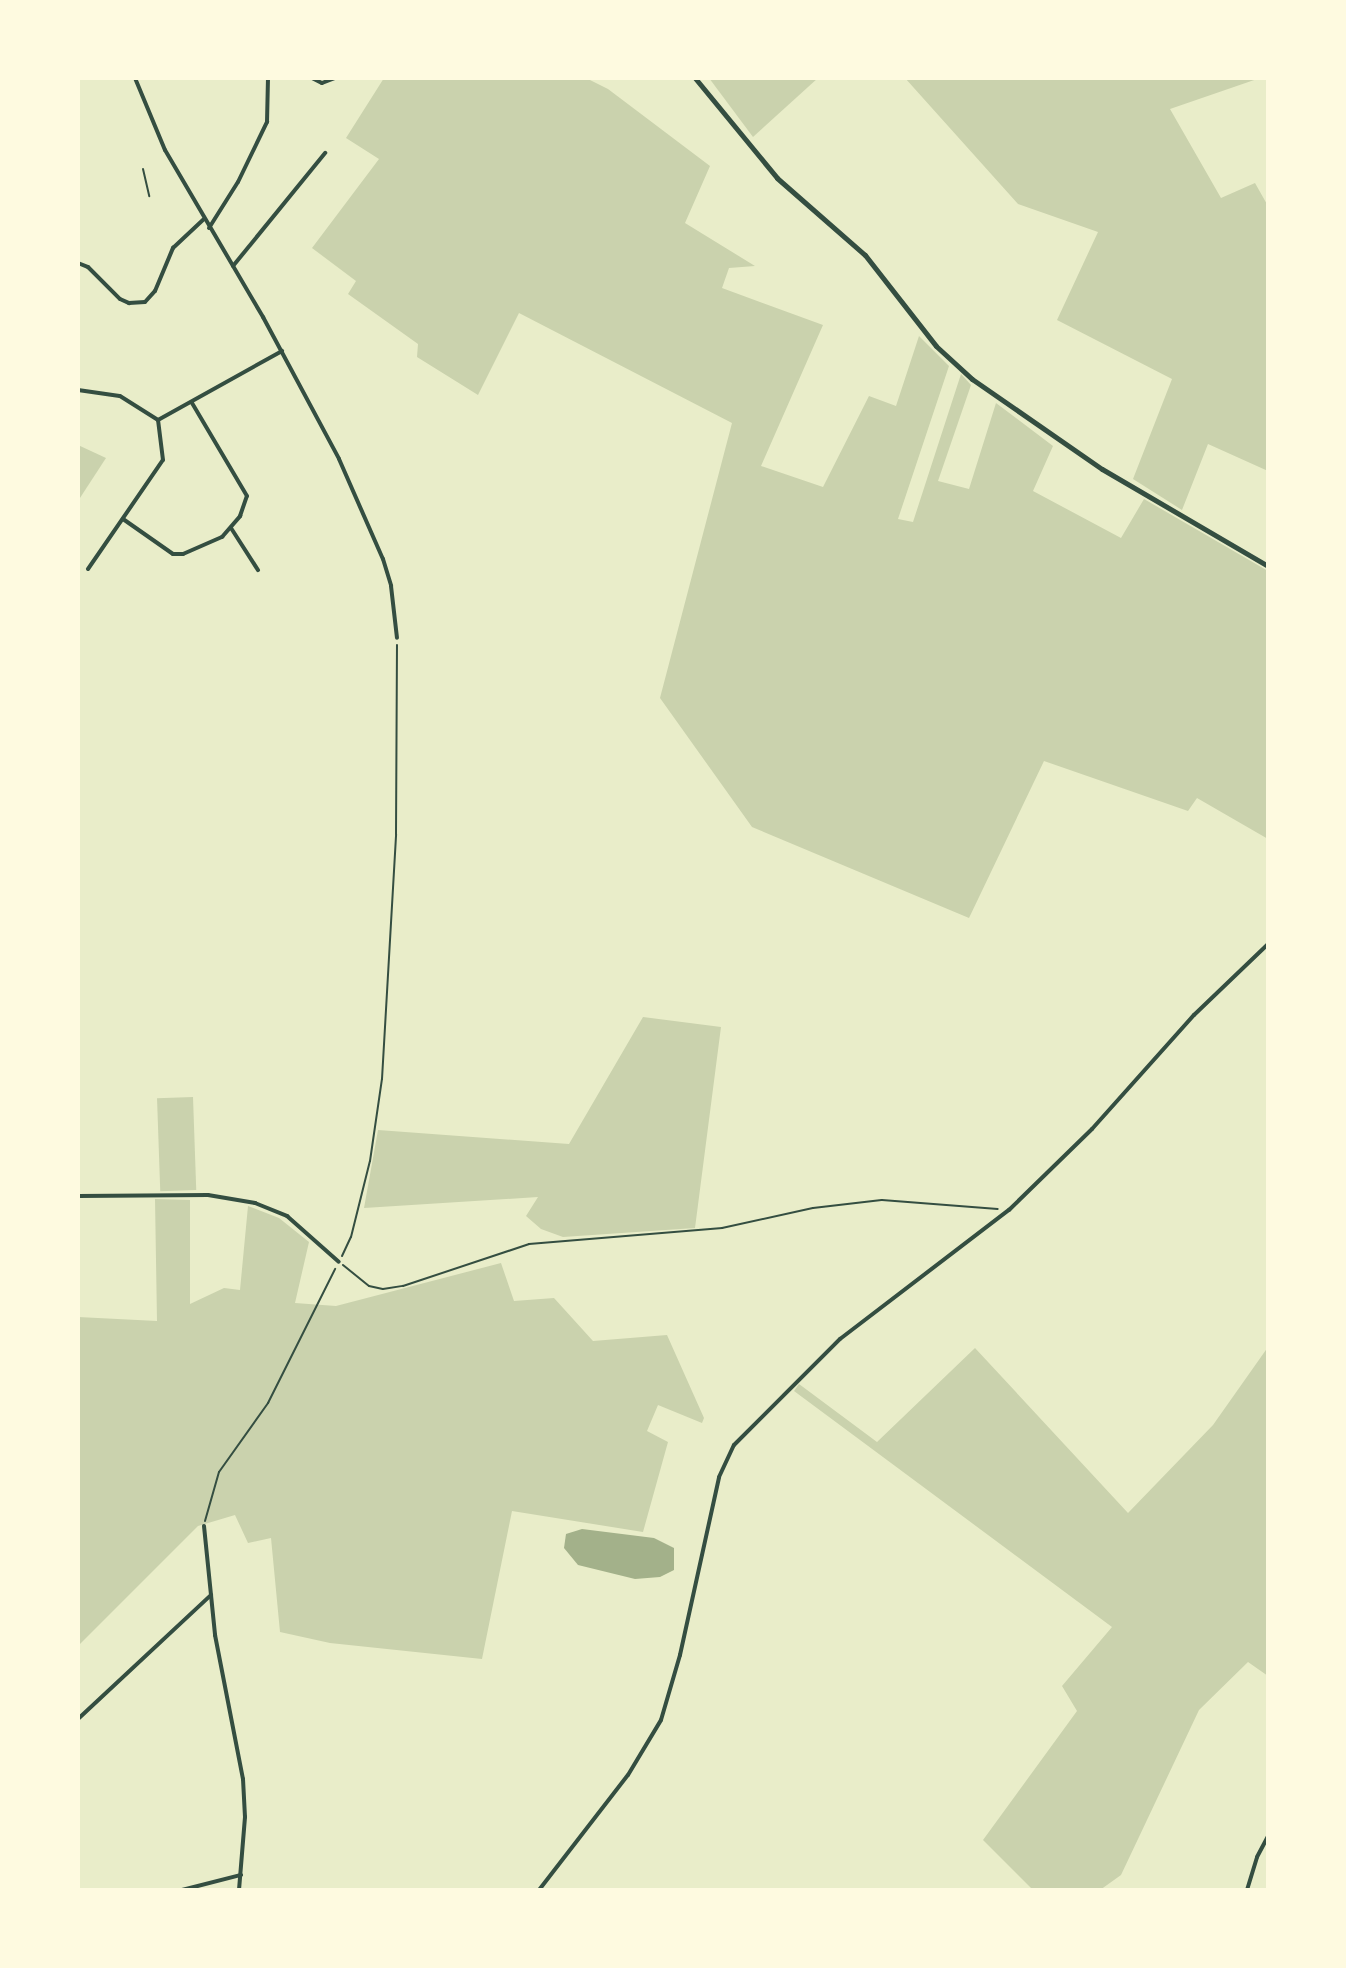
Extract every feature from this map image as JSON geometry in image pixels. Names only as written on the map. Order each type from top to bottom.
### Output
[{"type":"street","points":[[135,78],[165,150],[282,350],[339,459],[383,559],[391,586],[397,638]]},
{"type":"street","points":[[209,228],[238,182],[267,122],[268,78]]},
{"type":"street","points":[[312,78],[322,83],[335,78]]},
{"type":"street","points":[[695,78],[777,178],[865,255],[936,346],[993,396],[1102,469],[1268,566]]},
{"type":"street","points":[[233,266],[325,153]]},
{"type":"street","points":[[78,263],[88,267],[120,299],[129,303],[145,302],[155,291],[173,248],[204,219]]},
{"type":"street","points":[[158,420],[282,350]]},
{"type":"street","points":[[78,390],[120,396],[158,420]]},
{"type":"street","points":[[123,519],[173,554],[183,554],[222,537],[247,504],[247,496],[192,403]]},
{"type":"street","points":[[88,569],[163,460],[158,420]]},
{"type":"street","points":[[231,528],[258,570]]},
{"type":"street","points":[[539,1890],[628,1775],[661,1720],[680,1655],[719,1477],[734,1445],[840,1339],[1009,1210],[1103,1117],[1194,1015],[1268,944]]},
{"type":"street","points":[[78,1196],[208,1195],[255,1203],[287,1216],[339,1262]]},
{"type":"street","points":[[204,1526],[211,1595],[243,1779],[239,1890]]},
{"type":"street","points":[[78,1719],[211,1595]]},
{"type":"street","points":[[1247,1890],[1257,1857],[1268,1836]]},
{"type":"street","points":[[182,1890],[241,1875]]},
{"type":"lane","points":[[143,169],[149,196]]},
{"type":"path","points":[[204,1526],[219,1472],[268,1403],[351,1237],[370,1161],[382,1079],[398,774],[397,638]]},
{"type":"path","points":[[339,1262],[369,1286],[383,1289],[403,1286],[529,1244],[722,1228],[813,1208],[882,1200],[1009,1210]]},
{"type":"shaded area","points":[[384,78],[586,78],[608,89],[710,166],[685,223],[755,266],[729,268],[722,288],[823,325],[761,466],[823,487],[869,396],[896,406],[919,336],[949,366],[898,519],[913,522],[961,374],[971,385],[938,481],[969,489],[996,403],[1053,446],[1033,491],[1121,538],[1144,499],[1268,571],[1268,839],[1197,798],[1188,811],[1044,761],[969,918],[752,827],[660,698],[732,423],[519,313],[478,395],[417,357],[418,344],[348,294],[356,281],[312,248],[379,159],[346,138]]},
{"type":"shaded area","points":[[709,78],[818,78],[753,137]]},
{"type":"shaded area","points":[[905,78],[1260,78],[1170,109],[1221,198],[1255,183],[1268,206],[1268,471],[1208,444],[1182,510],[1133,479],[1172,379],[1057,320],[1098,232],[1018,204]]},
{"type":"shaded area","points":[[78,445],[106,458],[78,501]]},
{"type":"shaded area","points":[[643,1017],[721,1027],[695,1228],[563,1237],[541,1229],[526,1216],[538,1197],[364,1208],[378,1130],[569,1144]]},
{"type":"shaded area","points":[[193,1097],[196,1190],[160,1191],[157,1098]]},
{"type":"shaded area","points":[[155,1199],[190,1200],[190,1304],[224,1288],[240,1290],[248,1206],[279,1218],[309,1242],[295,1303],[336,1306],[501,1263],[514,1301],[554,1298],[593,1341],[667,1335],[704,1418],[702,1423],[658,1405],[647,1431],[668,1442],[643,1532],[512,1511],[482,1659],[330,1643],[280,1632],[271,1538],[248,1543],[235,1515],[198,1526],[80,1644],[78,1317],[157,1321]]},
{"type":"shaded area","points":[[1268,1347],[1268,1676],[1248,1662],[1199,1710],[1121,1875],[1100,1890],[1033,1890],[983,1840],[1077,1711],[1062,1686],[1112,1627],[794,1391],[799,1384],[877,1442],[975,1348],[1128,1513],[1213,1425]]},
{"type":"shaded area","points":[[582,1529],[654,1538],[674,1548],[674,1570],[660,1577],[635,1579],[578,1565],[564,1548],[566,1534]]}]
